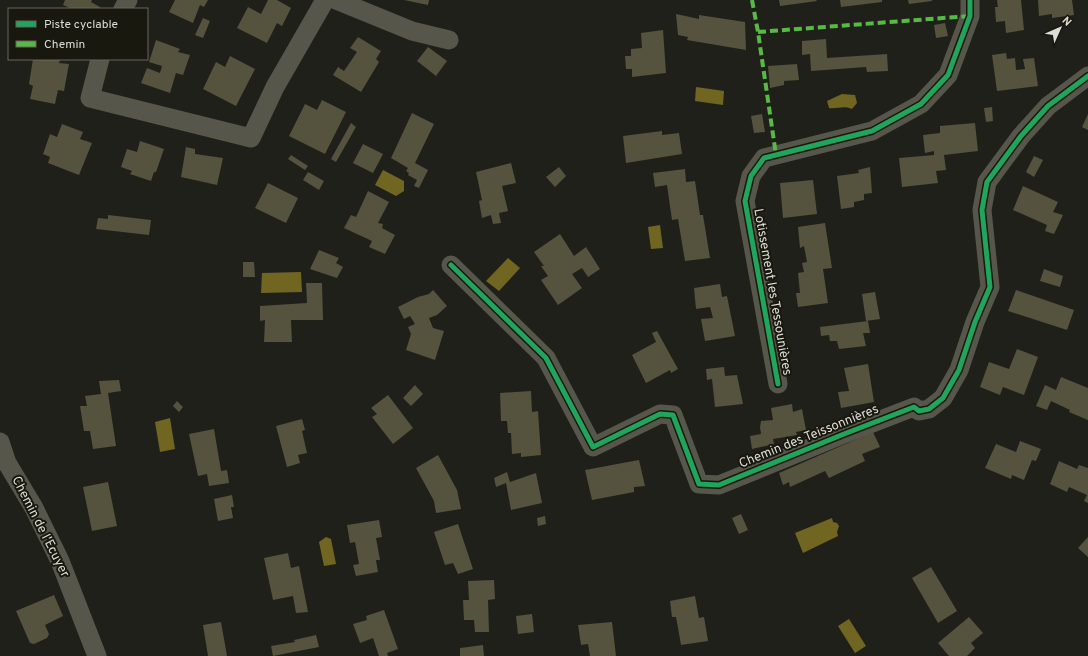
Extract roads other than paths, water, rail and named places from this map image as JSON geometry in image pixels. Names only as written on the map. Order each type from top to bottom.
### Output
[{"type":"street","points":[[100,60],[90,98],[250,138],[275,87],[325,0]]},
{"type":"street","points":[[336,0],[412,31],[449,40]]},
{"type":"street","name":"Lotissement les Tessounières","points":[[778,384],[745,201],[751,176],[764,158],[872,131],[921,104],[948,75],[970,16],[970,0]]},
{"type":"street","name":"Chemin des Teissonnières","points":[[451,265],[546,358],[593,447],[660,414],[673,415],[700,484],[719,485],[844,434],[914,408],[919,411],[929,409],[943,398],[959,370],[990,287],[982,210],[987,182],[1021,136],[1048,106],[1088,76]]},
{"type":"street","name":"Chemin de l'Ecuyer","points":[[0,442],[7,463],[34,508],[60,561],[97,656]]}]
